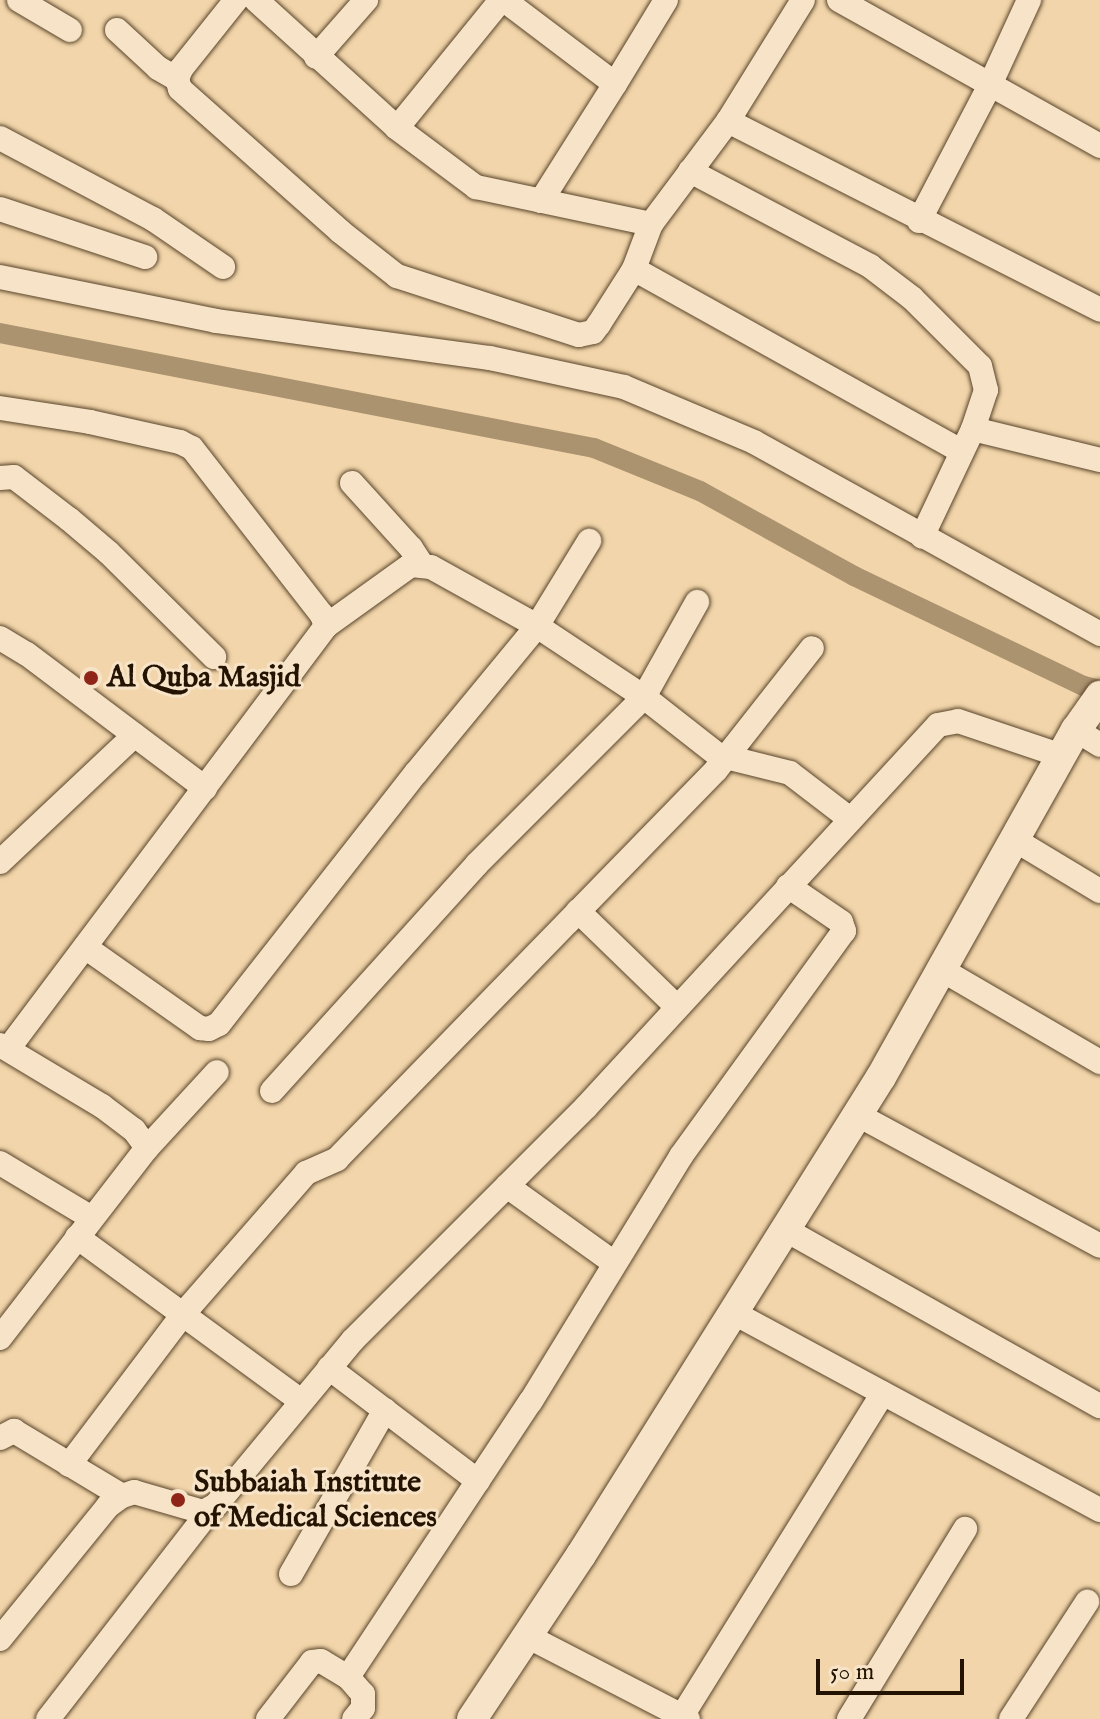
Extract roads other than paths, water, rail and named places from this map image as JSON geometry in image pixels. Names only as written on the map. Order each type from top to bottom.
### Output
[{"type":"street","points":[[19,0],[70,30]]},
{"type":"street","points":[[236,0],[181,69],[177,79],[180,89],[341,232],[397,276],[579,335],[593,332],[634,269],[651,224],[728,121],[803,0]]},
{"type":"street","points":[[256,0],[397,128],[476,187],[651,224]]},
{"type":"street","points":[[316,57],[366,0]]},
{"type":"street","points":[[397,128],[502,0],[615,84]]},
{"type":"street","points":[[541,201],[666,0]]},
{"type":"street","points":[[839,0],[989,87],[1100,146]]},
{"type":"street","points":[[919,221],[989,87],[1029,0]]},
{"type":"street","points":[[117,30],[149,62],[177,79]]},
{"type":"street","points":[[728,121],[919,221],[1100,310]]},
{"type":"street","points":[[0,138],[153,219],[223,267]]},
{"type":"street","points":[[690,171],[870,266],[912,298],[980,366],[986,390],[973,429],[922,537]]},
{"type":"street","points":[[0,209],[145,257]]},
{"type":"street","points":[[634,269],[961,451]]},
{"type":"street","points":[[0,277],[216,321],[490,358],[624,387],[754,442],[1100,634]]},
{"type":"street","points":[[0,408],[90,422],[180,442],[192,448],[322,615],[326,626]]},
{"type":"street","points":[[973,429],[1100,460]]},
{"type":"street","points":[[0,478],[14,477],[69,519],[109,553],[214,657]]},
{"type":"street","points":[[352,483],[411,548],[422,565]]},
{"type":"street","points":[[85,947],[200,1028],[209,1029],[219,1024],[416,773],[537,626],[589,541]]},
{"type":"street","points":[[147,1148],[134,1130],[102,1106],[4,1047],[85,947],[326,626],[411,565],[422,565],[537,626],[644,697],[726,759],[790,773],[850,819]]},
{"type":"street","points":[[272,1091],[477,864],[644,697],[697,602]]},
{"type":"street","points":[[0,638],[205,788]]},
{"type":"street","points":[[69,1465],[184,1313],[306,1173],[337,1159],[726,759],[812,648]]},
{"type":"street","points":[[48,1719],[210,1510],[300,1400],[586,1107],[938,725],[958,721],[1088,725]]},
{"type":"street","points":[[472,1719],[858,1115],[1015,840],[1088,725]]},
{"type":"street","points":[[0,862],[135,735]]},
{"type":"street","points":[[1015,840],[1100,891]]},
{"type":"street","points":[[348,1677],[478,1481],[681,1156],[844,931],[841,922],[788,886]]},
{"type":"street","points":[[578,911],[677,1007]]},
{"type":"street","points":[[942,970],[1100,1062]]},
{"type":"street","points":[[0,1338],[147,1148],[217,1072]]},
{"type":"street","points":[[858,1115],[1100,1246]]},
{"type":"street","points":[[0,1163],[84,1227],[184,1313],[300,1400]]},
{"type":"street","points":[[507,1186],[614,1263]]},
{"type":"street","points":[[786,1230],[1100,1406]]},
{"type":"street","points":[[734,1313],[1100,1510]]},
{"type":"street","points":[[329,1368],[478,1481]]},
{"type":"street","points":[[527,1636],[672,1715],[883,1393]]},
{"type":"street","points":[[291,1574],[385,1410]]},
{"type":"street","points":[[0,1438],[14,1431],[122,1496]]},
{"type":"street","points":[[0,1639],[108,1506],[122,1496],[134,1492],[203,1512],[210,1510]]},
{"type":"street","points":[[849,1719],[965,1529]]},
{"type":"street","points":[[1011,1719],[1087,1602]]},
{"type":"street","points":[[268,1719],[312,1662],[321,1661],[348,1677],[363,1694],[364,1701],[354,1719]]},
{"type":"waterway","points":[[0,333],[594,448],[700,491],[854,576],[1084,686],[1100,690]]},
{"type":"place","name":"Al Quba Masjid","points":[[91,678]]},
{"type":"place","name":"Subbaiah Institute of Medical Sciences","points":[[178,1500]]}]
